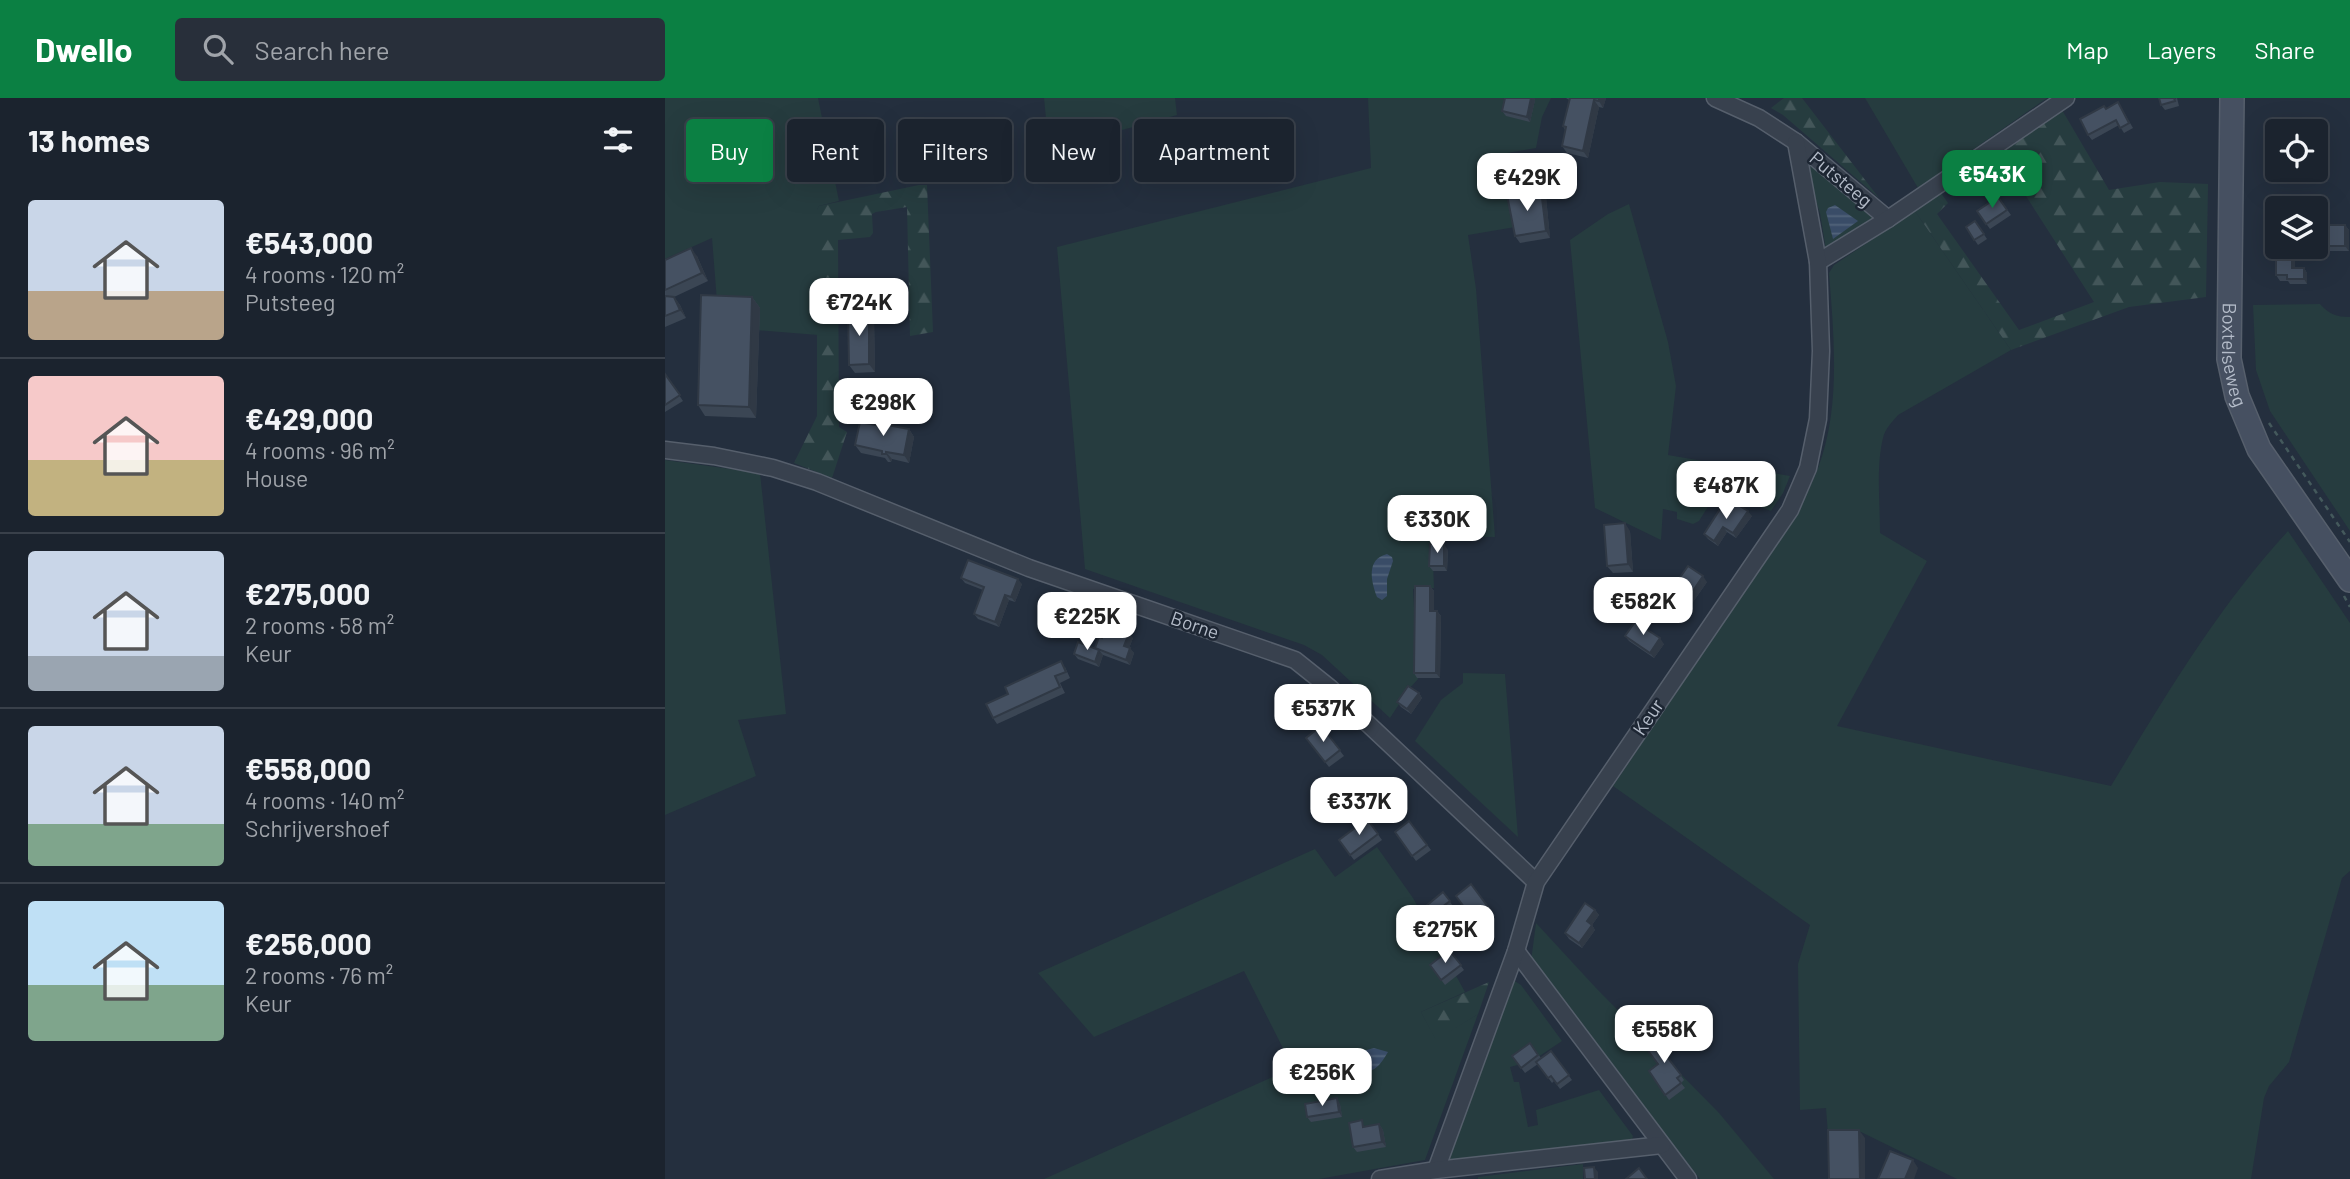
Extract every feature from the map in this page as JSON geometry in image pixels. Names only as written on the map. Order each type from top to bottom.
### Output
[{"type":"main road","name":"Boxtelseweg","points":[[2232,98],[2228,359],[2237,396],[2259,449],[2350,580]]},
{"type":"street","name":"Putsteeg","points":[[1715,98],[1759,118],[1796,142],[1888,219],[2066,98]]},
{"type":"street","name":"Keur","points":[[1436,1170],[1516,951],[1536,882],[1790,510],[1808,468],[1818,419],[1821,351],[1818,262],[1796,142]]},
{"type":"street","points":[[1818,262],[1888,219]]},
{"type":"street","name":"Borne","points":[[665,450],[714,456],[773,468],[817,482],[1029,568],[1295,660],[1330,688],[1536,882]]},
{"type":"street","points":[[1516,951],[1688,1179]]},
{"type":"street","points":[[1380,1179],[1436,1170],[1662,1145]]},
{"type":"path","name":"Boxtelseweg","points":[[2269,422],[2350,542]]},
{"type":"green space","points":[[665,98],[818,98],[822,119],[787,119],[787,182],[835,182],[839,201],[819,206],[817,210],[818,335],[719,327],[712,238],[665,259]]},
{"type":"green space","points":[[1044,98],[1175,98],[1177,115],[1162,119],[1134,119],[1134,127],[1120,131],[1120,119],[1046,119]]},
{"type":"green space","points":[[1368,98],[1551,98],[1542,117],[1536,148],[1507,153],[1514,190],[1509,191],[1515,227],[1468,235],[1476,289],[1495,537],[1432,536],[1434,588],[1413,589],[1418,679],[1390,718],[1322,655],[1304,645],[1085,569],[1057,247],[1371,168]]},
{"type":"green space","points":[[1784,98],[1802,98],[1879,198],[1783,115],[1771,108]]},
{"type":"green space","points":[[1865,98],[2047,98],[1918,188]]},
{"type":"green space","points":[[2062,110],[2109,190],[2160,182],[2208,184],[2206,297],[2129,307],[2011,350],[1915,211],[1941,193],[1948,203],[1937,214],[2019,330],[2094,302],[1999,154]]},
{"type":"green space","points":[[1799,151],[1875,216],[1826,250],[1820,213]]},
{"type":"green space","points":[[927,185],[933,332],[910,336],[907,207],[872,214],[873,233],[870,237],[838,240],[839,427],[847,432],[832,478],[794,463],[817,416],[817,210],[819,206]]},
{"type":"green space","points":[[1629,204],[1668,342],[1676,386],[1668,455],[1790,476],[1771,511],[1718,491],[1699,521],[1693,524],[1677,519],[1677,512],[1663,509],[1661,540],[1595,508],[1570,240],[1608,214]]},
{"type":"green space","points":[[1915,211],[2011,350],[1898,415],[1885,432],[1880,461],[1880,533],[1927,561],[1837,726],[2111,786],[2215,622],[2262,560],[2288,531],[2350,623],[2350,871],[2342,878],[2289,1062],[2269,1086],[2264,1098],[2251,1179],[1957,1179],[1861,1132],[1828,1134],[1826,1108],[1800,1110],[1798,964],[1810,925],[1613,786],[1784,531],[1818,468],[1833,397],[1834,347],[1829,273],[1834,265]]},
{"type":"green space","points":[[2320,304],[2333,314],[2350,317],[2350,531],[2270,411],[2256,370],[2253,305]]},
{"type":"green space","points":[[665,460],[760,473],[786,714],[738,720],[756,776],[665,815]]},
{"type":"green space","points":[[1463,673],[1505,674],[1518,837],[1415,741],[1441,700],[1463,683]]},
{"type":"green space","points":[[1377,847],[1413,898],[1465,992],[1421,1012],[1436,1039],[1478,1014],[1425,1160],[1319,1179],[1044,1179],[1293,1068],[1244,971],[1094,1037],[1038,973],[1315,849],[1335,877]]},
{"type":"green space","points":[[1536,923],[1719,1113],[1774,1179],[1700,1179],[1531,961]]},
{"type":"green space","points":[[1507,976],[1521,985],[1562,1041],[1532,1061],[1510,1067],[1514,1082],[1519,1082],[1528,1127],[1538,1125],[1536,1110],[1599,1090],[1633,1136],[1632,1140],[1455,1164],[1445,1160]]},
{"type":"green space","points":[[1489,982],[1478,1014],[1436,1040],[1421,1012]]},
{"type":"green space","points":[[1583,1164],[1583,1179],[1478,1179],[1478,1177]]},
{"type":"water","points":[[1835,205],[1858,221],[1833,239],[1826,212]]},
{"type":"water","points":[[1387,554],[1393,561],[1387,579],[1387,596],[1382,600],[1377,597],[1372,571],[1376,561]]},
{"type":"water","points":[[1374,1048],[1388,1052],[1381,1063],[1374,1069],[1353,1075],[1347,1065],[1355,1053]]},
{"type":"building","points":[[1505,98],[1531,98],[1527,117],[1502,111]]},
{"type":"building","points":[[1570,98],[1599,98],[1599,101],[1594,100],[1583,151],[1562,146],[1566,127],[1563,126]]},
{"type":"building","points":[[2159,98],[2174,98],[2175,101],[2161,105]]},
{"type":"building","points":[[2118,102],[2129,123],[2120,128],[2116,120],[2088,135],[2080,119]]},
{"type":"building","points":[[1541,190],[1546,231],[1515,236],[1507,195]]},
{"type":"building","points":[[1998,197],[2007,210],[1986,224],[1977,211]]},
{"type":"building","points":[[1975,221],[1984,234],[1974,240],[1966,227]]},
{"type":"building","points":[[2328,225],[2345,225],[2345,246],[2328,246]]},
{"type":"building","points":[[691,248],[702,273],[665,290],[665,260]]},
{"type":"building","points":[[2276,259],[2292,259],[2292,268],[2304,268],[2304,279],[2287,279],[2287,275],[2276,275]]},
{"type":"building","points":[[701,295],[752,297],[749,407],[698,405]]},
{"type":"building","points":[[665,296],[674,297],[680,310],[665,316]]},
{"type":"building","points":[[848,311],[869,311],[869,364],[849,365]]},
{"type":"building","points":[[665,374],[680,395],[665,405]]},
{"type":"building","points":[[880,419],[892,422],[892,426],[909,429],[904,455],[886,452],[882,454],[882,451],[855,445],[860,422],[881,426]]},
{"type":"building","points":[[1735,503],[1748,511],[1733,533],[1723,527],[1714,541],[1704,534],[1722,506],[1729,511]]},
{"type":"building","points":[[1625,523],[1628,564],[1607,566],[1604,525]]},
{"type":"building","points":[[1430,544],[1444,544],[1444,566],[1429,566]]},
{"type":"building","points":[[968,560],[1018,579],[1011,597],[1005,595],[995,622],[974,614],[984,587],[961,578]]},
{"type":"building","points":[[1688,566],[1703,576],[1684,604],[1669,593]]},
{"type":"building","points":[[1415,586],[1430,586],[1430,611],[1437,611],[1436,673],[1414,673]]},
{"type":"building","points":[[1606,598],[1620,598],[1620,615],[1606,615]]},
{"type":"building","points":[[1635,622],[1660,638],[1650,653],[1625,636]]},
{"type":"building","points":[[1107,625],[1129,633],[1124,646],[1130,648],[1126,660],[1095,648]]},
{"type":"building","points":[[1078,642],[1099,650],[1095,662],[1074,654]]},
{"type":"building","points":[[1061,661],[1066,672],[1055,676],[1060,687],[993,718],[986,704],[1008,694],[1005,687]]},
{"type":"building","points":[[1408,686],[1419,693],[1407,709],[1397,702]]},
{"type":"building","points":[[1321,726],[1340,750],[1325,762],[1306,738]]},
{"type":"building","points":[[1367,819],[1378,834],[1350,855],[1339,840]]},
{"type":"building","points":[[1409,821],[1427,845],[1412,856],[1395,832]]},
{"type":"building","points":[[1471,884],[1491,911],[1475,922],[1456,896]]},
{"type":"building","points":[[1443,892],[1450,901],[1426,919],[1420,911]]},
{"type":"building","points":[[1585,903],[1595,910],[1587,921],[1592,925],[1579,943],[1565,933]]},
{"type":"building","points":[[1449,950],[1461,965],[1441,980],[1430,965]]},
{"type":"building","points":[[1669,1030],[1675,1038],[1661,1049],[1681,1075],[1677,1078],[1681,1083],[1665,1095],[1649,1071],[1658,1064],[1646,1048]]},
{"type":"building","points":[[1530,1043],[1538,1055],[1521,1068],[1512,1056]]},
{"type":"building","points":[[1551,1051],[1569,1075],[1557,1084],[1551,1076],[1548,1078],[1536,1062]]},
{"type":"building","points":[[1337,1098],[1339,1112],[1307,1117],[1305,1104]]},
{"type":"building","points":[[1362,1120],[1363,1127],[1379,1124],[1382,1142],[1353,1147],[1349,1123]]},
{"type":"building","points":[[1828,1130],[1859,1130],[1860,1179],[1829,1179]]},
{"type":"building","points":[[1890,1151],[1913,1160],[1905,1179],[1878,1179]]},
{"type":"building","points":[[1594,1167],[1595,1179],[1585,1179],[1584,1168]]},
{"type":"building","points":[[1639,1168],[1647,1179],[1626,1179]]}]
